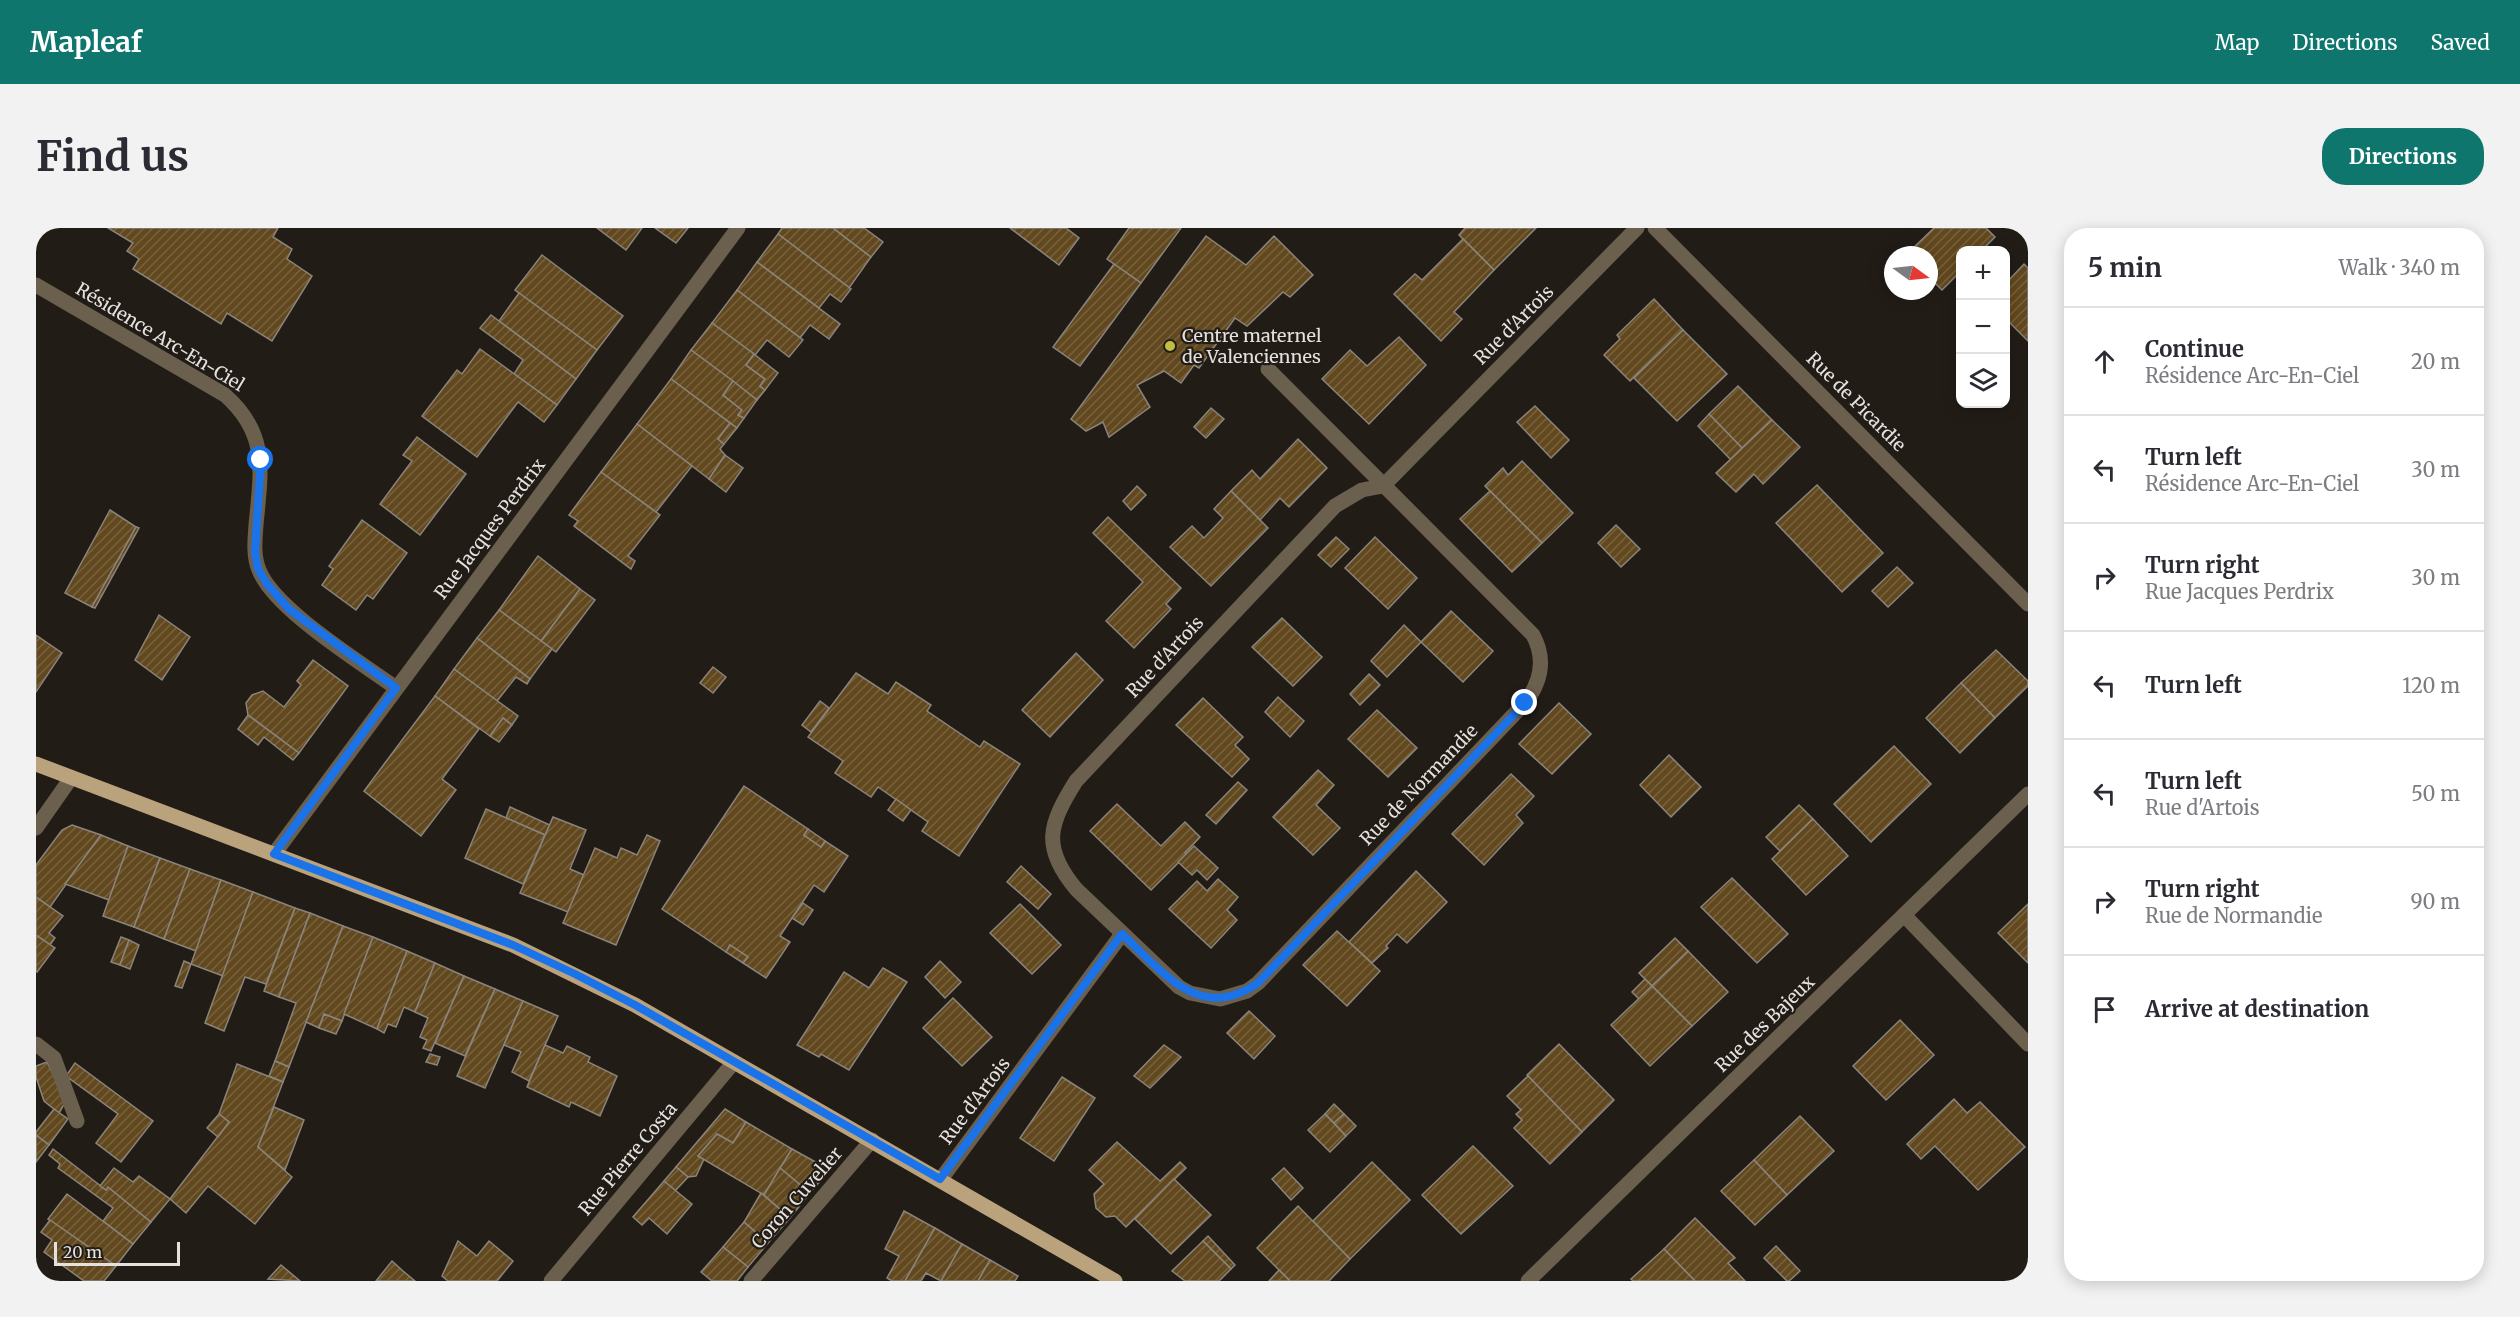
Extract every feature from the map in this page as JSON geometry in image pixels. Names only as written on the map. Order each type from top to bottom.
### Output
[{"type":"main road","points":[[36,764],[513,945],[635,1005],[1115,1281]]},
{"type":"street","name":"Rue Jacques Perdrix","points":[[274,854],[738,228]]},
{"type":"street","name":"Rue d'Artois","points":[[940,1179],[1122,934],[1061,871],[1052,845],[1052,831],[1065,797],[1076,781],[1335,506],[1362,490],[1383,486],[1637,228]]},
{"type":"street","name":"Rue de Picardie","points":[[1655,228],[2028,604]]},
{"type":"street","name":"Résidence Arc-En-Ciel","points":[[36,285],[225,395],[238,407],[254,429],[258,443],[260,474],[255,552],[258,569],[267,584],[289,609],[396,688]]},
{"type":"street","name":"Rue de Normandie","points":[[1122,934],[1179,987],[1190,993],[1220,999],[1247,991],[1258,983],[1533,693],[1538,683],[1540,651],[1533,635],[1268,369]]},
{"type":"street","points":[[36,828],[71,778]]},
{"type":"street","name":"Rue des Bajeux","points":[[1528,1281],[2028,794]]},
{"type":"street","points":[[1904,915],[2028,1044]]},
{"type":"street","points":[[36,1044],[54,1058],[77,1121]]},
{"type":"street","name":"Rue Pierre Costa","points":[[551,1281],[734,1062]]},
{"type":"street","name":"Coron Cuvelier","points":[[751,1281],[873,1140]]},
{"type":"building","points":[[108,228],[278,228],[273,237],[292,249],[287,259],[312,276],[272,341],[227,313],[221,324],[133,269],[139,259],[127,251],[133,243]]},
{"type":"building","points":[[597,228],[642,228],[626,250]]},
{"type":"building","points":[[655,228],[688,228],[676,243]]},
{"type":"building","points":[[782,228],[833,228],[871,257],[849,288],[778,234]]},
{"type":"building","points":[[833,228],[864,228],[883,242],[871,257]]},
{"type":"building","points":[[1010,228],[1066,228],[1079,238],[1059,265]]},
{"type":"building","points":[[1129,228],[1181,228],[1141,283],[1107,259]]},
{"type":"building","points":[[1465,228],[1536,228],[1494,270],[1459,235]]},
{"type":"building","points":[[1934,228],[1986,228],[1995,237],[1986,246],[1956,246],[1956,276],[1942,290],[1938,286],[1938,246],[1915,246]]},
{"type":"building","points":[[778,234],[851,289],[841,302],[830,294],[819,308],[757,262]]},
{"type":"building","name":"Centre maternel de Valenciennes","points":[[1206,236],[1246,265],[1274,236],[1313,275],[1290,297],[1283,292],[1247,326],[1235,318],[1199,368],[1194,365],[1181,383],[1164,371],[1137,385],[1150,407],[1109,437],[1103,422],[1086,431],[1071,419]]},
{"type":"building","points":[[1463,239],[1494,270],[1454,312],[1462,319],[1441,341],[1394,294],[1415,274],[1422,280]]},
{"type":"building","points":[[542,255],[623,316],[597,350],[515,290]]},
{"type":"building","points":[[757,262],[840,324],[829,339],[810,325],[800,338],[737,290]]},
{"type":"building","points":[[1114,264],[1141,283],[1080,366],[1053,347]]},
{"type":"building","points":[[2024,264],[2028,268],[2028,341],[2010,323],[2010,279]]},
{"type":"building","points":[[737,290],[803,340],[789,357],[767,340],[755,355],[712,323]]},
{"type":"building","points":[[519,293],[597,350],[576,379],[499,321]]},
{"type":"building","points":[[1654,299],[1683,330],[1630,381],[1604,355],[1620,339],[1617,335]]},
{"type":"building","points":[[491,315],[576,379],[557,405],[514,374],[523,360],[480,328]]},
{"type":"building","points":[[712,323],[754,354],[746,365],[765,379],[760,386],[765,390],[757,400],[691,350]]},
{"type":"building","points":[[1683,330],[1727,374],[1677,421],[1634,378]]},
{"type":"building","points":[[1399,337],[1426,365],[1369,424],[1322,379],[1350,350],[1367,366]]},
{"type":"building","points":[[480,349],[557,405],[544,422],[518,402],[477,457],[422,416],[457,370],[462,374]]},
{"type":"building","points":[[691,350],[733,381],[723,395],[742,410],[738,415],[744,418],[737,428],[671,379]]},
{"type":"building","points":[[754,354],[778,373],[765,390],[760,386],[765,379],[746,365]]},
{"type":"building","points":[[671,379],[730,423],[718,439],[724,444],[720,449],[725,455],[709,479],[637,424]]},
{"type":"building","points":[[733,381],[757,400],[744,418],[738,415],[742,410],[723,395]]},
{"type":"building","points":[[1738,386],[1772,420],[1742,448],[1709,414]]},
{"type":"building","points":[[1535,406],[1569,440],[1551,458],[1517,422]]},
{"type":"building","points":[[1211,408],[1224,419],[1206,438],[1194,427]]},
{"type":"building","points":[[1709,414],[1742,448],[1731,460],[1698,426]]},
{"type":"building","points":[[1772,420],[1800,447],[1763,484],[1754,474],[1736,492],[1716,473]]},
{"type":"building","points":[[730,423],[737,428],[724,444],[718,439]]},
{"type":"building","points":[[637,424],[692,466],[656,512],[601,472]]},
{"type":"building","points":[[417,437],[466,474],[420,535],[380,504],[412,461],[403,455]]},
{"type":"building","points":[[1298,439],[1327,468],[1289,507],[1280,498],[1260,520],[1231,491],[1252,470],[1260,479]]},
{"type":"building","points":[[725,455],[743,468],[726,492],[709,479]]},
{"type":"building","points":[[1522,461],[1573,513],[1542,543],[1485,486],[1503,468],[1508,475]]},
{"type":"building","points":[[601,472],[660,515],[628,556],[635,561],[631,569],[574,526],[578,521],[569,515]]},
{"type":"building","points":[[1817,485],[1883,553],[1842,592],[1776,523]]},
{"type":"building","points":[[1137,486],[1146,495],[1131,510],[1123,501]]},
{"type":"building","points":[[1231,491],[1268,528],[1211,586],[1170,547],[1192,526],[1204,538],[1223,518],[1214,509]]},
{"type":"building","points":[[1490,491],[1542,543],[1512,572],[1460,519]]},
{"type":"building","points":[[110,510],[136,527],[92,607],[65,593]]},
{"type":"building","points":[[1108,517],[1181,588],[1166,604],[1171,609],[1134,648],[1106,621],[1143,582],[1093,533]]},
{"type":"building","points":[[362,520],[407,553],[373,599],[367,595],[356,610],[322,585],[333,569],[329,566]]},
{"type":"building","points":[[1616,525],[1640,549],[1621,567],[1598,543]]},
{"type":"building","points":[[136,527],[139,528],[95,608],[92,607]]},
{"type":"building","points":[[1336,537],[1349,549],[1331,567],[1318,555]]},
{"type":"building","points":[[1375,537],[1417,578],[1388,609],[1345,568]]},
{"type":"building","points":[[538,556],[580,589],[541,641],[499,610]]},
{"type":"building","points":[[1897,567],[1913,583],[1888,607],[1872,591]]},
{"type":"building","points":[[580,589],[595,600],[556,652],[541,641]]},
{"type":"building","points":[[499,610],[552,649],[530,679],[477,638]]},
{"type":"building","points":[[1451,611],[1493,651],[1463,682],[1421,642]]},
{"type":"building","points":[[159,615],[190,637],[162,680],[135,660]]},
{"type":"building","points":[[1282,618],[1322,657],[1293,686],[1252,647]]},
{"type":"building","points":[[1404,625],[1421,642],[1387,677],[1371,661]]},
{"type":"building","points":[[36,635],[62,653],[36,692]]},
{"type":"building","points":[[477,638],[530,679],[527,684],[516,677],[497,701],[454,669]]},
{"type":"building","points":[[1996,650],[2028,681],[2028,686],[1995,718],[1961,683]]},
{"type":"building","points":[[1076,653],[1103,680],[1050,737],[1022,710]]},
{"type":"building","points":[[313,660],[348,686],[299,753],[248,715],[246,703],[252,695],[263,691],[284,707],[301,685],[297,681]]},
{"type":"building","points":[[713,667],[726,677],[713,693],[700,683]]},
{"type":"building","points":[[454,669],[518,716],[512,725],[503,718],[490,736],[435,696]]},
{"type":"building","points":[[856,673],[888,694],[896,682],[931,705],[927,711],[980,747],[984,741],[1020,764],[959,856],[922,831],[928,822],[878,787],[871,797],[835,773],[843,761],[808,737]]},
{"type":"building","points":[[1369,674],[1380,685],[1360,705],[1350,694]]},
{"type":"building","points":[[1961,683],[1995,718],[1960,753],[1926,718]]},
{"type":"building","points":[[435,696],[479,729],[442,779],[456,790],[421,836],[364,791]]},
{"type":"building","points":[[1278,697],[1304,721],[1290,737],[1265,712]]},
{"type":"building","points":[[1203,698],[1243,737],[1235,745],[1249,759],[1232,777],[1176,725]]},
{"type":"building","points":[[820,701],[829,708],[811,732],[802,725]]},
{"type":"building","points":[[1559,703],[1591,734],[1552,774],[1519,744]]},
{"type":"building","points":[[1377,710],[1417,748],[1388,777],[1348,739]]},
{"type":"building","points":[[248,715],[299,753],[293,760],[264,737],[258,745],[238,729]]},
{"type":"building","points":[[503,718],[512,725],[499,742],[490,736]]},
{"type":"building","points":[[1894,746],[1931,784],[1871,842],[1834,804]]},
{"type":"building","points":[[1669,755],[1701,787],[1671,817],[1640,785]]},
{"type":"building","points":[[1318,770],[1334,785],[1316,805],[1340,828],[1313,855],[1273,817]]},
{"type":"building","points":[[1511,774],[1534,796],[1516,815],[1523,823],[1484,865],[1452,834]]},
{"type":"building","points":[[1238,782],[1247,790],[1216,824],[1206,815]]},
{"type":"building","points":[[744,786],[808,829],[804,835],[821,847],[825,841],[848,856],[824,892],[814,885],[780,936],[790,942],[766,978],[743,963],[748,957],[730,945],[726,952],[662,909]]},
{"type":"building","points":[[896,799],[911,810],[903,821],[888,810]]},
{"type":"building","points":[[1117,804],[1161,846],[1185,822],[1200,837],[1185,853],[1186,855],[1151,890],[1090,831]]},
{"type":"building","points":[[1799,805],[1813,819],[1780,851],[1766,837]]},
{"type":"building","points":[[510,807],[550,825],[545,835],[506,818]]},
{"type":"building","points":[[486,809],[545,835],[523,884],[465,858]]},
{"type":"building","points":[[553,817],[586,830],[570,869],[584,875],[568,912],[520,893]]},
{"type":"building","points":[[1813,819],[1848,856],[1806,895],[1772,859]]},
{"type":"building","points":[[72,825],[101,835],[50,907],[36,897],[36,865],[62,830]]},
{"type":"building","points":[[808,829],[825,841],[821,847],[804,835]]},
{"type":"building","points":[[101,835],[128,846],[109,900],[65,884]]},
{"type":"building","points":[[647,835],[660,841],[616,945],[563,923],[595,848],[617,858],[621,848],[637,855]]},
{"type":"building","points":[[128,846],[160,858],[134,927],[103,916]]},
{"type":"building","points":[[1194,846],[1218,868],[1207,880],[1197,870],[1192,875],[1178,862]]},
{"type":"building","points":[[160,858],[190,869],[164,939],[134,927]]},
{"type":"building","points":[[1021,866],[1051,894],[1038,909],[1007,882]]},
{"type":"building","points":[[190,869],[221,880],[196,951],[164,939]]},
{"type":"building","points":[[1416,871],[1447,902],[1407,943],[1397,934],[1386,946],[1388,948],[1372,963],[1349,942]]},
{"type":"building","points":[[1732,878],[1788,934],[1757,963],[1701,907]]},
{"type":"building","points":[[1218,879],[1238,897],[1227,910],[1237,920],[1211,948],[1169,909],[1197,881],[1207,891]]},
{"type":"building","points":[[221,880],[253,892],[223,976],[191,964]]},
{"type":"building","points":[[253,892],[295,908],[266,984],[245,977],[224,1031],[205,1023]]},
{"type":"building","points":[[36,897],[63,916],[49,933],[55,938],[50,945],[36,935]]},
{"type":"building","points":[[803,903],[813,910],[803,925],[792,918]]},
{"type":"building","points":[[1020,904],[1061,945],[1032,974],[990,933]]},
{"type":"building","points":[[2028,904],[2028,963],[1998,933]]},
{"type":"building","points":[[295,908],[310,913],[279,997],[264,991]]},
{"type":"building","points":[[310,913],[343,926],[289,1067],[275,1061],[296,1003],[279,997]]},
{"type":"building","points":[[343,926],[373,937],[342,1021],[324,1014],[319,1028],[306,1022]]},
{"type":"building","points":[[1337,931],[1380,971],[1347,1006],[1303,965]]},
{"type":"building","points":[[36,935],[55,948],[37,972],[36,971]]},
{"type":"building","points":[[121,937],[129,940],[120,965],[111,962]]},
{"type":"building","points":[[373,937],[407,951],[377,1029],[344,1014]]},
{"type":"building","points":[[1675,938],[1688,951],[1652,986],[1639,973]]},
{"type":"building","points":[[129,940],[139,945],[130,969],[120,965]]},
{"type":"building","points":[[730,945],[748,957],[743,963],[726,952]]},
{"type":"building","points":[[407,951],[435,963],[415,1012],[404,1007],[396,1027],[388,1024],[384,1033],[377,1029]]},
{"type":"building","points":[[1688,951],[1728,992],[1692,1026],[1652,986]]},
{"type":"building","points":[[184,961],[191,964],[182,988],[175,986]]},
{"type":"building","points":[[940,961],[961,982],[945,998],[925,977]]},
{"type":"building","points":[[435,963],[464,976],[431,1051],[423,1048],[427,1040],[420,1037],[428,1018],[415,1012]]},
{"type":"building","points":[[883,968],[907,982],[849,1070],[821,1054],[819,1057],[797,1045],[844,972],[869,988]]},
{"type":"building","points":[[464,976],[495,989],[465,1056],[435,1043]]},
{"type":"building","points":[[1645,979],[1652,986],[1639,999],[1632,992]]},
{"type":"building","points":[[1652,986],[1692,1026],[1650,1066],[1611,1025]]},
{"type":"building","points":[[495,989],[523,1001],[485,1088],[457,1076]]},
{"type":"building","points":[[953,998],[992,1037],[962,1066],[923,1028]]},
{"type":"building","points":[[523,1001],[558,1016],[529,1081],[512,1072],[521,1052],[504,1045]]},
{"type":"building","points":[[1249,1011],[1275,1036],[1254,1059],[1227,1033]]},
{"type":"building","points":[[324,1014],[342,1021],[336,1034],[319,1028]]},
{"type":"building","points":[[1900,1020],[1934,1055],[1886,1100],[1853,1066]]},
{"type":"building","points":[[1559,1044],[1614,1100],[1582,1132],[1527,1075]]},
{"type":"building","points":[[545,1045],[563,1053],[567,1046],[590,1057],[588,1062],[617,1076],[600,1116],[571,1102],[569,1107],[527,1087]]},
{"type":"building","points":[[1164,1045],[1181,1057],[1150,1088],[1134,1076]]},
{"type":"building","points":[[430,1054],[440,1057],[437,1065],[426,1062]]},
{"type":"building","points":[[275,1061],[289,1067],[283,1082],[269,1076]]},
{"type":"building","points":[[47,1062],[66,1101],[59,1113],[44,1101],[36,1077],[36,1066]]},
{"type":"building","points":[[75,1063],[153,1121],[121,1162],[96,1143],[118,1114],[66,1076]]},
{"type":"building","points":[[237,1064],[283,1082],[258,1147],[292,1177],[255,1224],[208,1186],[186,1213],[170,1199],[229,1122],[219,1114]]},
{"type":"building","points":[[1528,1076],[1582,1132],[1550,1164],[1514,1128],[1522,1120],[1516,1114],[1521,1110],[1507,1096]]},
{"type":"building","points":[[1062,1077],[1095,1098],[1054,1161],[1020,1138]]},
{"type":"building","points":[[1954,1099],[1967,1113],[1980,1102],[2025,1147],[1978,1190],[1935,1146],[1921,1159],[1907,1144]]},
{"type":"building","points":[[1334,1104],[1344,1114],[1334,1123],[1325,1114]]},
{"type":"building","points":[[274,1107],[304,1120],[285,1170],[258,1147]]},
{"type":"building","points":[[54,1109],[68,1119],[49,1145],[36,1135],[36,1132]]},
{"type":"building","points":[[725,1109],[746,1122],[733,1143],[717,1134],[698,1156],[704,1159],[696,1176],[688,1177],[676,1167]]},
{"type":"building","points":[[219,1114],[229,1122],[218,1137],[207,1128]]},
{"type":"building","points":[[1325,1114],[1346,1136],[1330,1152],[1308,1130]]},
{"type":"building","points":[[1344,1114],[1356,1126],[1346,1136],[1334,1123]]},
{"type":"building","points":[[1800,1116],[1834,1151],[1787,1195],[1754,1160]]},
{"type":"building","points":[[746,1122],[792,1149],[764,1195],[698,1156],[717,1134],[733,1143]]},
{"type":"building","points":[[36,1135],[49,1145],[36,1162]]},
{"type":"building","points":[[1117,1142],[1160,1181],[1180,1162],[1186,1168],[1126,1227],[1115,1216],[1106,1217],[1096,1208],[1094,1194],[1104,1184],[1089,1170]]},
{"type":"building","points":[[1473,1146],[1513,1186],[1461,1234],[1422,1195]]},
{"type":"building","points":[[53,1149],[106,1190],[108,1187],[151,1222],[133,1244],[103,1221],[113,1208],[58,1168],[60,1164],[49,1155]]},
{"type":"building","points":[[792,1149],[830,1170],[810,1193],[780,1168]]},
{"type":"building","points":[[1754,1160],[1787,1195],[1755,1225],[1721,1191]]},
{"type":"building","points":[[1372,1162],[1410,1200],[1350,1259],[1313,1221]]},
{"type":"building","points":[[676,1167],[688,1177],[675,1191],[664,1181]]},
{"type":"building","points":[[114,1168],[133,1182],[139,1176],[170,1199],[151,1222],[108,1187],[106,1190],[100,1186]]},
{"type":"building","points":[[780,1168],[810,1193],[790,1218],[764,1195]]},
{"type":"building","points":[[1284,1168],[1303,1188],[1291,1200],[1272,1179]]},
{"type":"building","points":[[1174,1179],[1211,1215],[1171,1254],[1135,1219]]},
{"type":"building","points":[[664,1181],[692,1204],[667,1234],[649,1218],[642,1225],[633,1217]]},
{"type":"building","points":[[761,1193],[790,1218],[768,1243],[744,1222]]},
{"type":"building","points":[[67,1194],[133,1244],[116,1266],[48,1219]]},
{"type":"building","points":[[1298,1206],[1350,1259],[1329,1281],[1290,1281],[1257,1248]]},
{"type":"building","points":[[904,1211],[935,1228],[905,1281],[892,1281],[887,1278],[899,1256],[885,1249]]},
{"type":"building","points":[[1695,1218],[1735,1258],[1728,1263],[1745,1281],[1695,1281],[1664,1249]]},
{"type":"building","points":[[50,1220],[116,1266],[104,1281],[84,1281],[44,1252],[52,1240],[41,1232]]},
{"type":"building","points":[[744,1222],[768,1243],[748,1267],[723,1247]]},
{"type":"building","points":[[935,1228],[962,1244],[941,1281],[926,1273],[921,1281],[905,1281]]},
{"type":"building","points":[[1208,1236],[1235,1265],[1231,1269],[1203,1241]]},
{"type":"building","points":[[458,1241],[477,1256],[489,1241],[513,1261],[497,1281],[448,1281],[442,1276]]},
{"type":"building","points":[[1203,1241],[1231,1269],[1219,1281],[1185,1281],[1172,1271]]},
{"type":"building","points":[[962,1244],[990,1260],[978,1281],[941,1281]]},
{"type":"building","points":[[1776,1246],[1800,1271],[1789,1281],[1764,1258]]},
{"type":"building","points":[[723,1247],[748,1267],[737,1281],[712,1281],[701,1272]]},
{"type":"building","points":[[1664,1249],[1695,1281],[1633,1281],[1631,1279]]},
{"type":"building","points":[[990,1260],[1018,1276],[1015,1281],[978,1281]]},
{"type":"building","points":[[392,1261],[403,1271],[415,1281],[376,1281]]},
{"type":"building","points":[[281,1265],[300,1281],[268,1279]]},
{"type":"building","points":[[1279,1270],[1290,1281],[1269,1281]]},
{"type":"place","name":"Centre maternel de Valenciennes","points":[[1170,346]]},
{"type":"route","points":[[261,460],[255,552],[258,569],[275,596],[289,609],[396,688],[274,854],[513,945],[575,974],[635,1005],[940,1179],[1122,934],[1179,987],[1190,993],[1204,998],[1220,999],[1247,991],[1258,983],[1525,703]]}]
